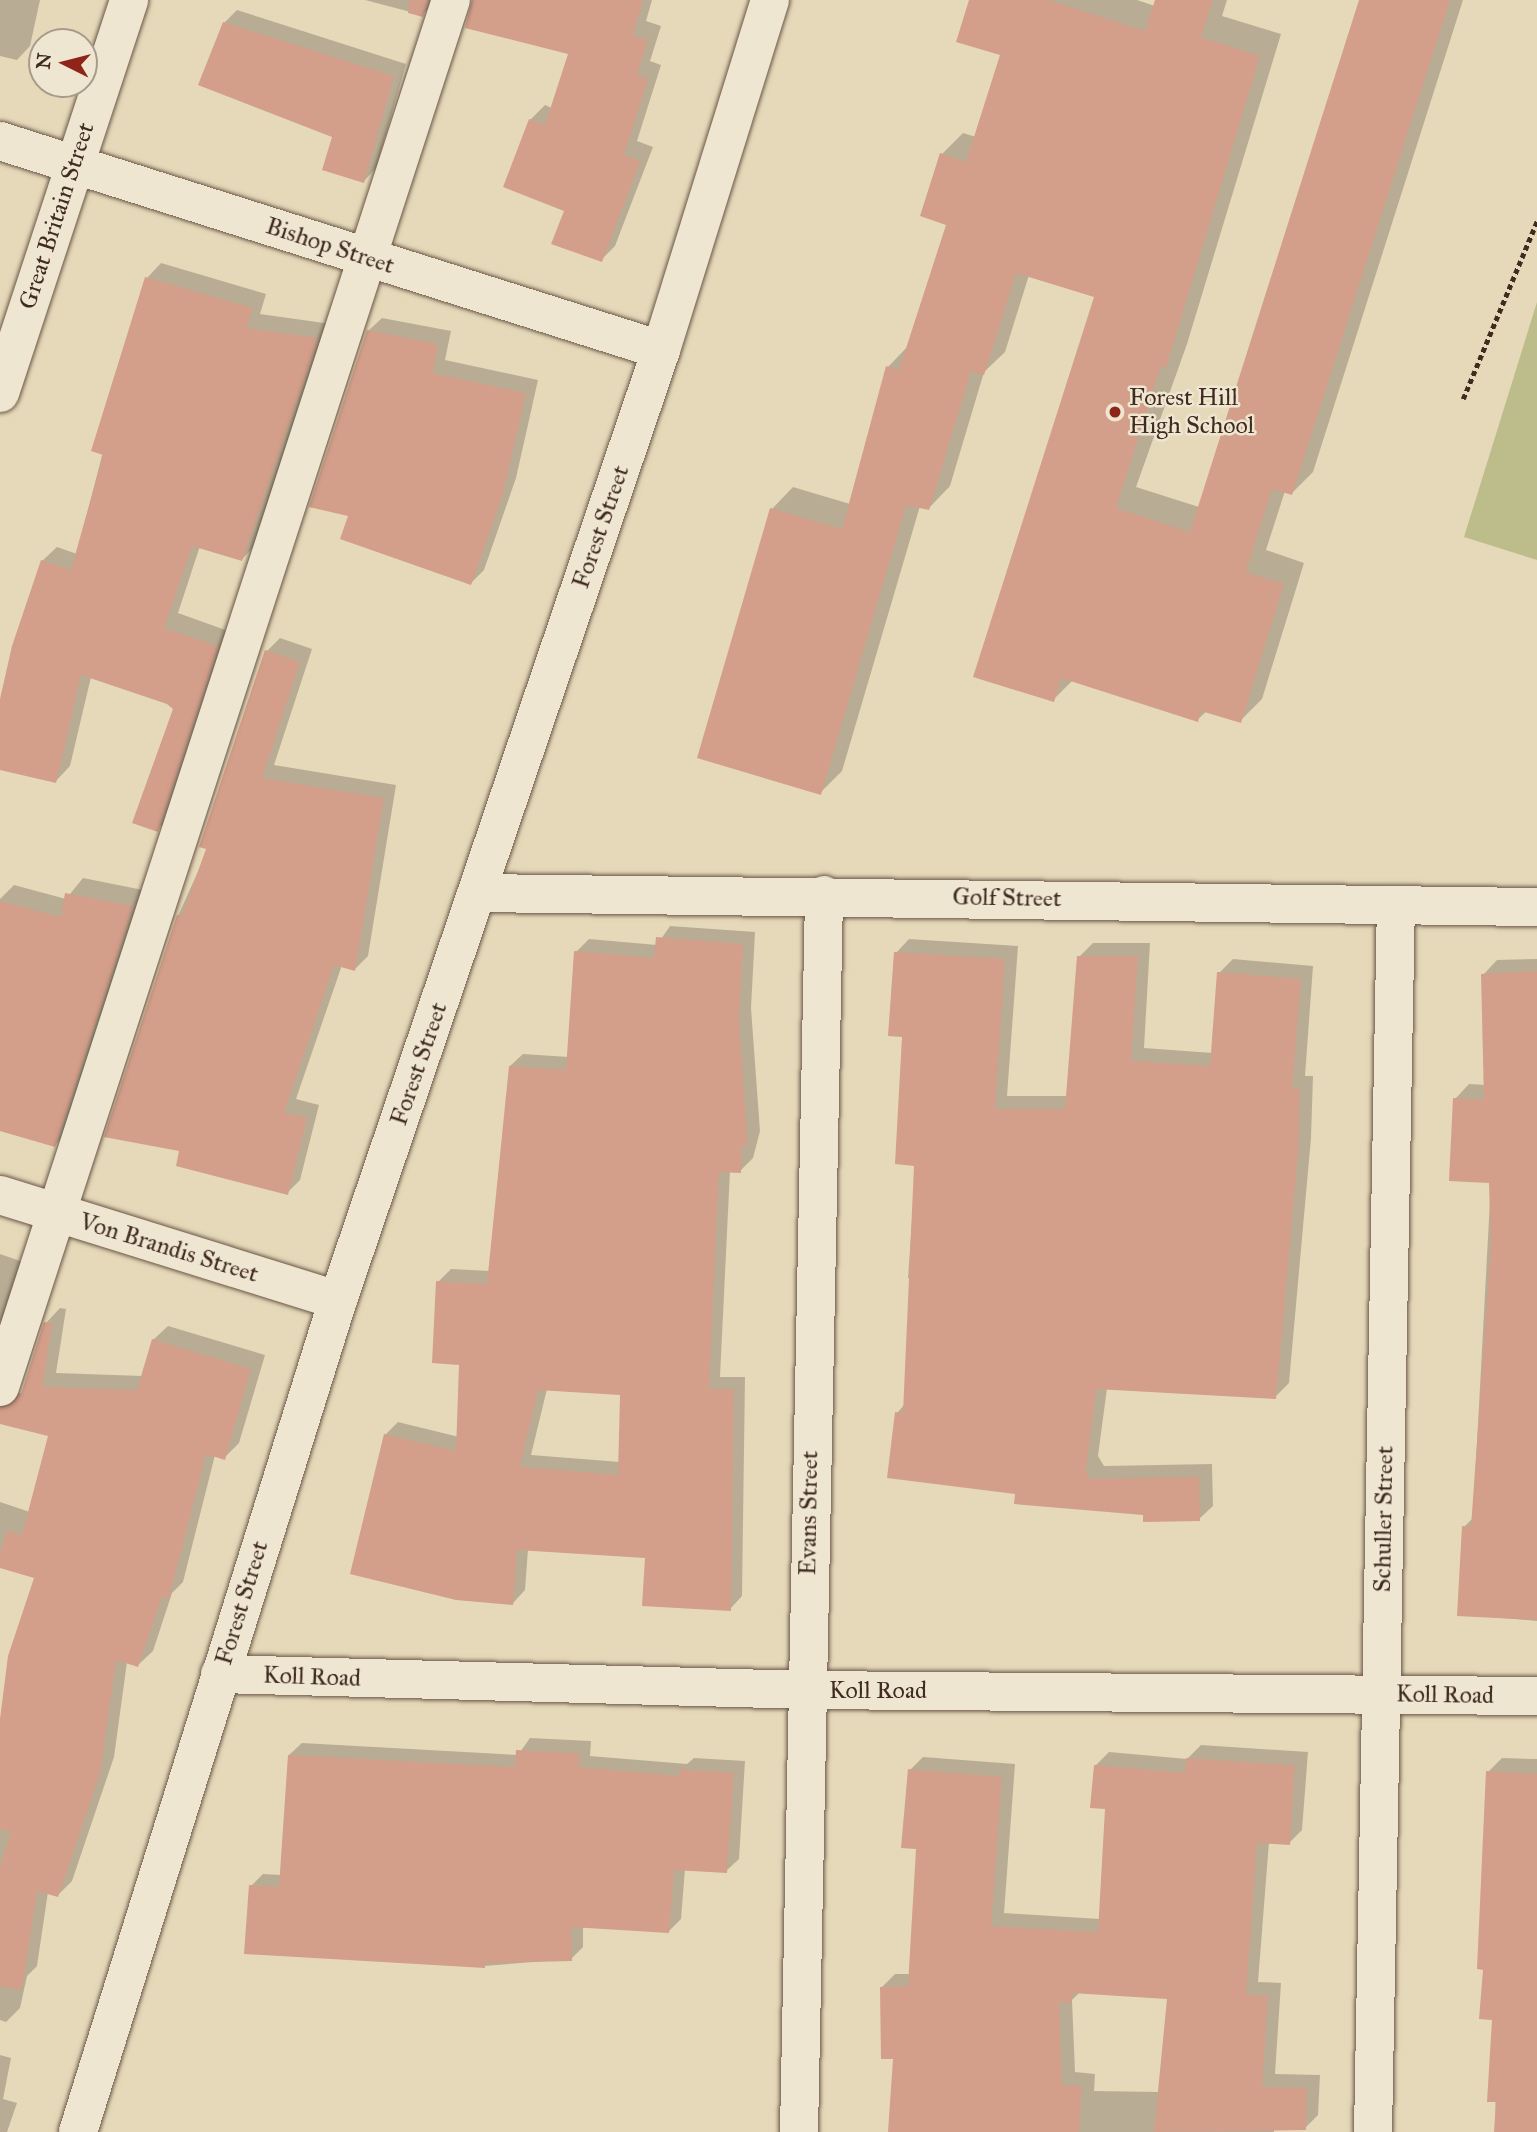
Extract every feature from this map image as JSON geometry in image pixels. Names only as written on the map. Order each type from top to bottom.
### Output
[{"type":"street","name":"Great Britain Street","points":[[0,393],[129,0]]},
{"type":"street","points":[[0,1387],[451,0]]},
{"type":"street","name":"Forest Street","points":[[78,2132],[338,1300],[661,350],[770,0]]},
{"type":"street","name":"Bishop Street","points":[[0,141],[661,350]]},
{"type":"street","name":"Golf Street","points":[[478,893],[824,895],[1537,907]]},
{"type":"street","name":"Evans Street","points":[[799,2132],[824,895]]},
{"type":"street","name":"Schuller Street","points":[[1373,2132],[1396,905]]},
{"type":"street","name":"Von Brandis Street","points":[[0,1195],[338,1300]]},
{"type":"street","name":"Koll Road","points":[[220,1674],[806,1690],[1537,1696]]},
{"type":"path","points":[[1464,399],[1537,221]]},
{"type":"green space","points":[[1537,302],[1537,560],[1464,537]]},
{"type":"building","points":[[410,0],[428,0],[423,17],[408,13]]},
{"type":"building","points":[[472,0],[643,0],[633,35],[648,40],[637,75],[648,79],[624,155],[640,161],[602,262],[551,244],[564,211],[503,187],[529,119],[545,125],[568,54],[465,28]]},
{"type":"building","points":[[969,0],[1049,0],[1145,31],[1155,0],[1213,0],[1201,37],[1260,56],[1166,368],[1161,366],[1116,508],[1190,532],[1359,0],[1450,0],[1292,495],[1272,489],[1246,572],[1284,584],[1241,723],[1201,711],[1198,722],[1061,678],[1054,702],[973,677],[1094,297],[1016,273],[984,375],[971,371],[929,510],[906,505],[821,795],[697,758],[770,508],[842,529],[886,366],[899,370],[946,225],[920,216],[940,153],[966,162],[1000,55],[956,42]]},
{"type":"building","points":[[223,22],[394,76],[364,183],[322,170],[332,137],[198,85]]},
{"type":"building","points":[[145,277],[253,308],[247,328],[318,338],[242,561],[192,546],[164,628],[218,646],[158,832],[132,823],[173,709],[167,704],[81,675],[56,783],[0,770],[0,699],[12,646],[41,560],[71,570],[103,455],[91,451]]},
{"type":"building","points":[[367,330],[438,344],[433,373],[526,393],[503,494],[471,585],[340,539],[348,516],[309,507]]},
{"type":"building","points":[[265,650],[300,662],[262,778],[384,798],[355,971],[334,965],[284,1112],[307,1118],[288,1195],[176,1166],[179,1151],[104,1137],[177,915],[182,916],[206,849],[199,847]]},
{"type":"building","points":[[65,893],[133,906],[55,1147],[0,1131],[0,901],[61,917]]},
{"type":"building","points":[[656,937],[743,944],[739,1022],[748,1146],[742,1145],[741,1173],[719,1172],[709,1389],[734,1389],[731,1611],[642,1606],[645,1558],[517,1550],[513,1605],[456,1600],[350,1574],[384,1434],[456,1451],[459,1365],[432,1363],[436,1281],[487,1284],[509,1066],[566,1070],[574,951],[654,958]],"holes":[[[538,1390],[620,1395],[618,1475],[520,1467]]]},
{"type":"building","points":[[894,952],[1005,959],[995,1109],[1065,1109],[1077,956],[1138,956],[1131,1061],[1210,1066],[1217,972],[1301,979],[1292,1089],[1300,1089],[1298,1153],[1276,1399],[1096,1389],[1086,1471],[1090,1479],[1199,1477],[1200,1521],[1143,1522],[1143,1515],[1014,1504],[1015,1494],[887,1478],[895,1412],[903,1413],[914,1166],[895,1164],[902,1037],[888,1036]]},
{"type":"building","points":[[1537,971],[1537,1620],[1457,1616],[1462,1526],[1471,1527],[1491,1243],[1489,1183],[1449,1181],[1453,1098],[1484,1100],[1481,974]]},
{"type":"building","points":[[44,1322],[52,1323],[43,1387],[137,1390],[152,1339],[251,1369],[225,1460],[206,1454],[169,1598],[162,1597],[138,1667],[116,1660],[100,1774],[58,1897],[37,1891],[22,1989],[0,1987],[0,1867],[11,1832],[0,1829],[0,1719],[8,1656],[34,1578],[0,1568],[0,1554],[7,1530],[22,1535],[48,1436],[0,1424],[0,1408],[21,1394]]},
{"type":"building","points":[[516,1750],[579,1753],[579,1767],[679,1776],[680,1769],[734,1773],[727,1873],[674,1870],[669,1933],[571,1927],[572,1961],[485,1963],[485,1968],[244,1954],[249,1885],[279,1887],[288,1755],[515,1767]]},
{"type":"building","points":[[1186,1758],[1295,1765],[1290,1845],[1257,1843],[1246,1994],[1268,1996],[1262,2087],[1307,2088],[1306,2130],[1154,2132],[1167,1999],[1072,1993],[1072,2003],[1059,2002],[1062,2085],[1082,2086],[1079,2132],[888,2132],[893,2059],[881,2059],[880,1987],[908,1986],[916,1849],[901,1848],[908,1769],[1002,1777],[991,1926],[1098,1932],[1105,1809],[1090,1808],[1094,1765],[1185,1773]]},
{"type":"building","points":[[1486,1771],[1537,1774],[1537,2132],[1494,2132],[1496,2102],[1487,2102],[1492,2020],[1479,2019],[1483,1970],[1477,1969]]},
{"type":"place","name":"Forest Hill High School","points":[[1115,412]]}]
